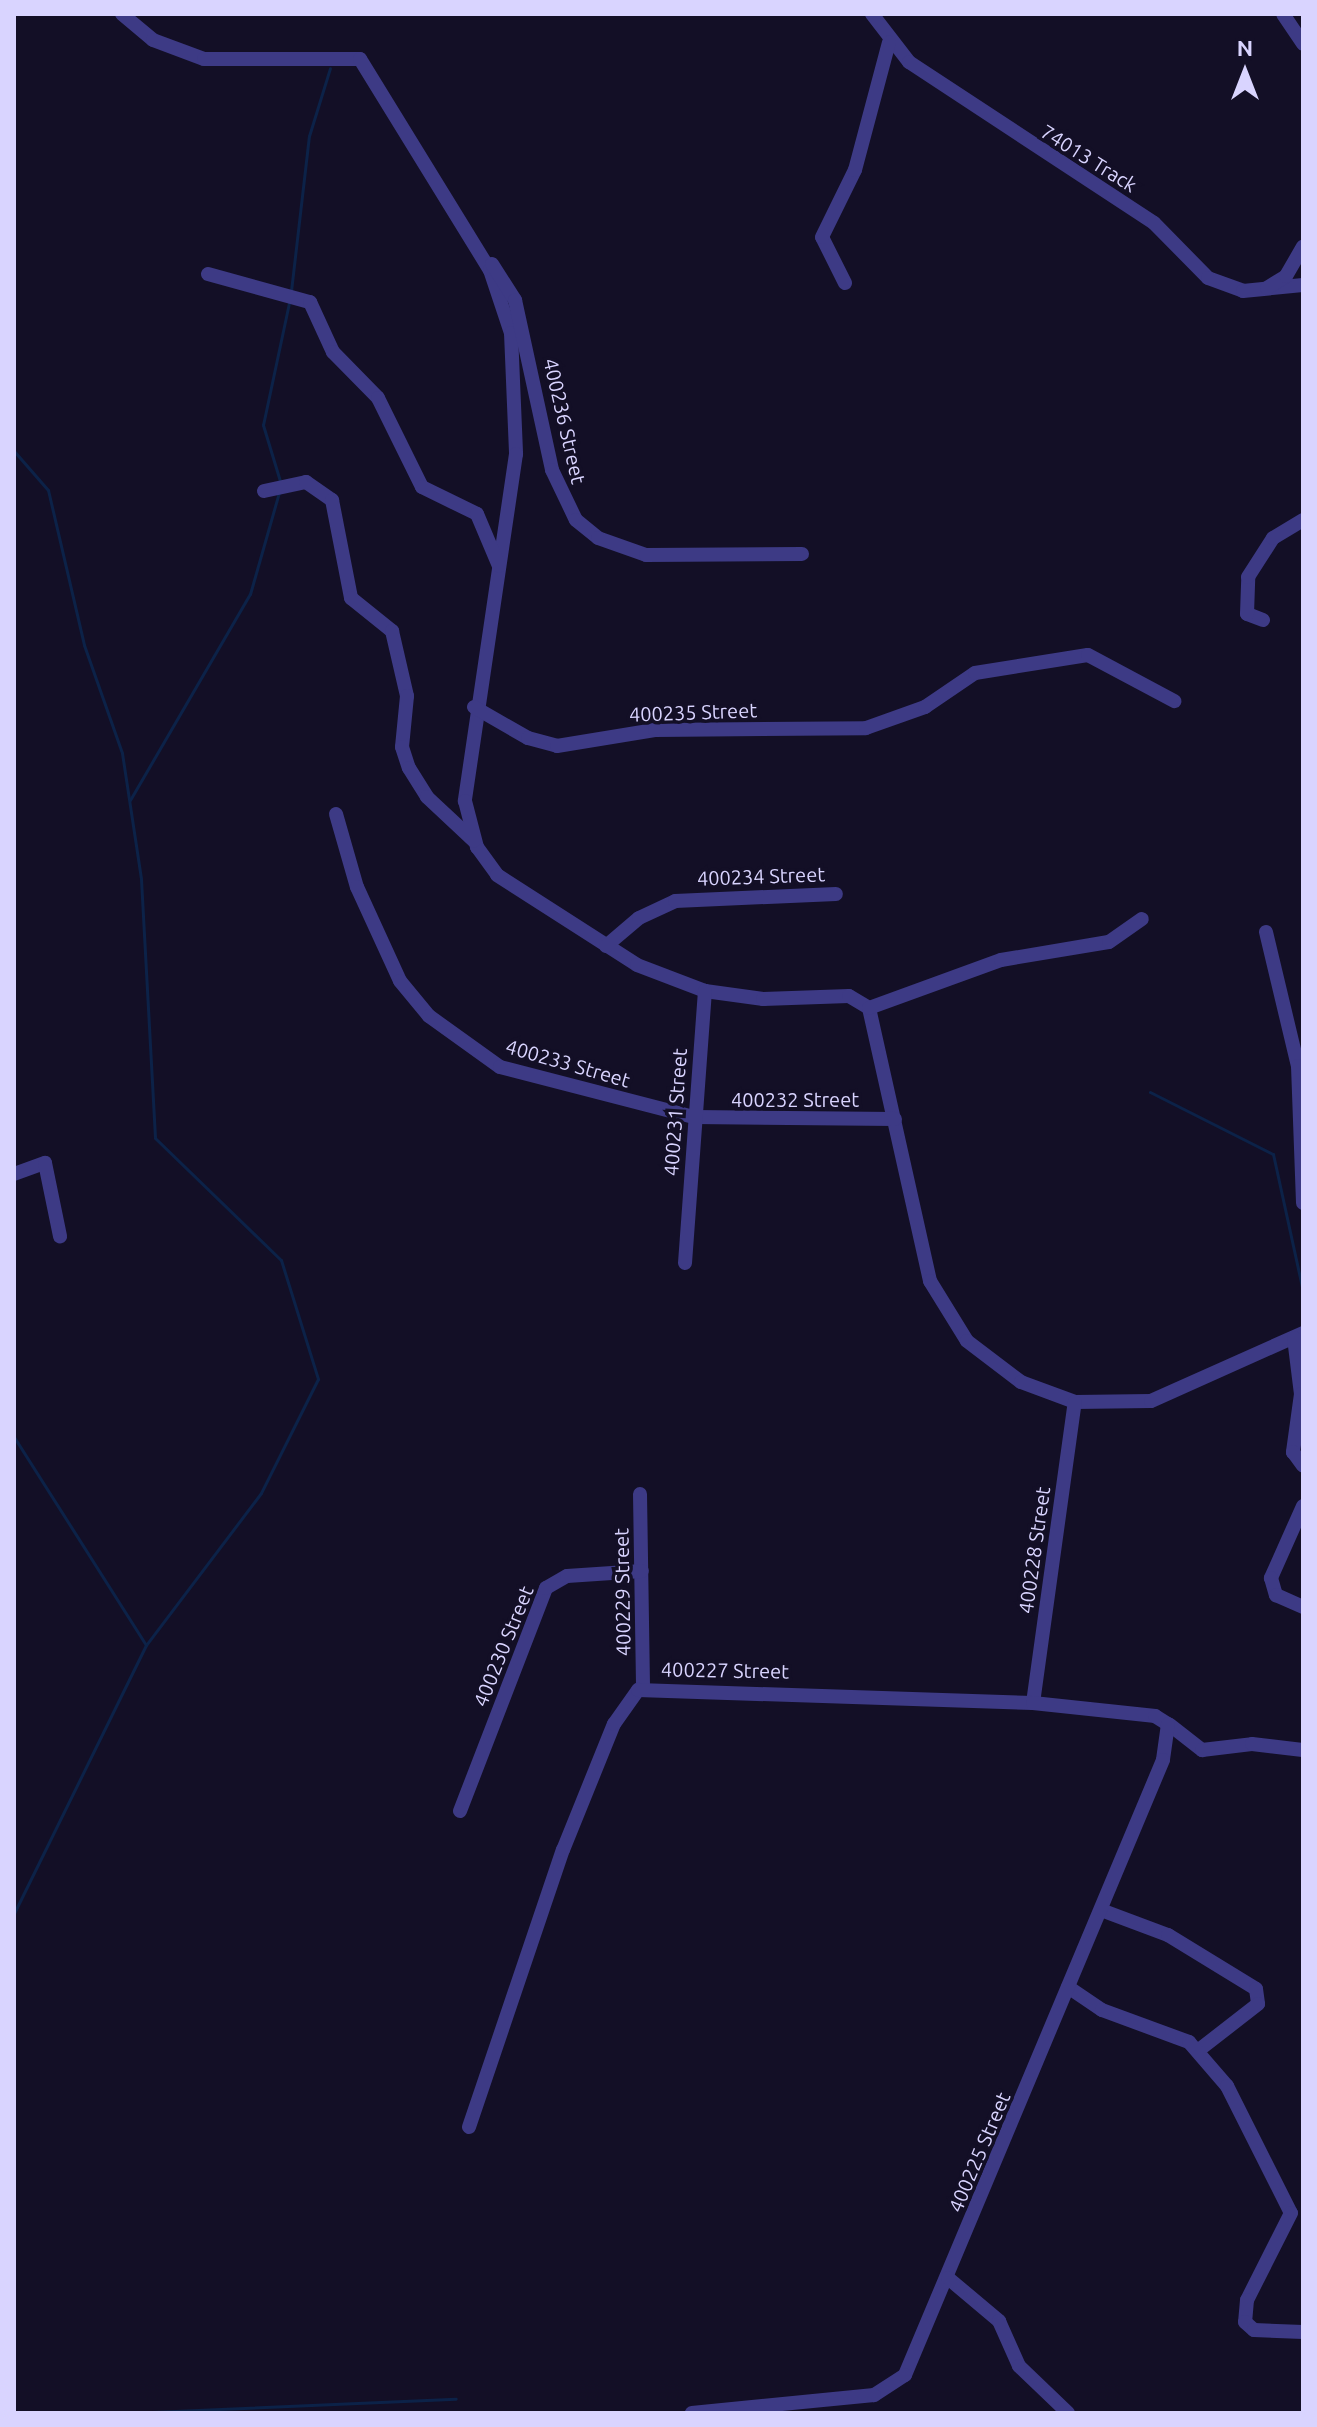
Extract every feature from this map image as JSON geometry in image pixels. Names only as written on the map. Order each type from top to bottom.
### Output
[{"type":"street","points":[[122,14],[153,40],[204,59],[360,59],[478,250],[511,333],[516,454],[500,570],[474,707],[465,801],[475,841]]},
{"type":"street","name":"74013 Track","points":[[872,14],[889,42],[991,119],[1154,223],[1208,278],[1227,288],[1263,290],[1303,285]]},
{"type":"street","points":[[1283,14],[1303,44]]},
{"type":"street","points":[[845,283],[822,237],[855,170],[889,42]]},
{"type":"street","points":[[1263,290],[1286,276],[1303,246]]},
{"type":"street","name":"400236 Street","points":[[478,250],[515,300],[552,470],[576,520],[598,538],[646,555],[802,554]]},
{"type":"street","points":[[208,274],[310,302],[333,352],[378,398],[422,487],[481,518],[500,570]]},
{"type":"street","points":[[264,491],[306,482],[332,500],[351,598],[390,627],[395,642],[407,696],[402,747],[409,768],[427,797],[475,841],[516,891],[606,946],[705,991],[763,999],[849,996],[869,1008],[920,1246],[954,1325],[1008,1374],[1075,1402],[1123,1405],[1176,1395],[1299,1335],[1301,1394],[1293,1452],[1303,1466]]},
{"type":"street","points":[[1263,620],[1247,614],[1248,577],[1273,538],[1303,520]]},
{"type":"street","name":"400235 Street","points":[[474,707],[528,738],[557,746],[655,730],[866,728],[901,716],[975,673],[1082,655],[1174,701]]},
{"type":"street","name":"400233 Street","points":[[336,814],[376,936],[429,1016],[500,1067],[694,1117]]},
{"type":"street","name":"400234 Street","points":[[606,946],[639,918],[675,901],[836,894]]},
{"type":"street","points":[[869,1008],[1001,960],[1109,942],[1142,919]]},
{"type":"street","points":[[1266,932],[1298,1066],[1303,1203]]},
{"type":"street","name":"400231 Street","points":[[685,1263],[681,1237],[705,991]]},
{"type":"street","name":"400232 Street","points":[[694,1117],[895,1119]]},
{"type":"street","points":[[14,1174],[45,1163],[60,1236]]},
{"type":"street","name":"400228 Street","points":[[1033,1703],[1075,1402]]},
{"type":"street","name":"400229 Street","points":[[640,1494],[643,1688]]},
{"type":"street","points":[[1303,1506],[1271,1578],[1285,1601],[1303,1607]]},
{"type":"street","name":"400230 Street","points":[[460,1811],[546,1588],[567,1576],[642,1571]]},
{"type":"street","name":"400227 Street","points":[[469,2127],[601,1754],[625,1705],[643,1688],[1033,1703],[1155,1716],[1170,1730]]},
{"type":"street","points":[[1170,1730],[1202,1750],[1252,1744],[1303,1750]]},
{"type":"street","name":"400225 Street","points":[[692,2413],[887,2391],[912,2362],[1101,1910],[1170,1730]]},
{"type":"street","points":[[1101,1910],[1168,1935],[1256,1989],[1254,2008],[1199,2050]]},
{"type":"street","points":[[1068,1987],[1102,2010],[1199,2050],[1253,2128],[1289,2201],[1287,2233],[1247,2300],[1245,2322],[1254,2330],[1303,2332]]},
{"type":"street","points":[[948,2278],[999,2321],[1019,2366],[1068,2413]]},
{"type":"waterway","points":[[291,291],[309,136],[330,68]]},
{"type":"waterway","points":[[280,481],[263,425],[289,303]]},
{"type":"waterway","points":[[14,451],[48,490],[84,645],[122,753],[141,879],[155,1138],[281,1260],[318,1379],[261,1493],[146,1645],[14,1913]]},
{"type":"waterway","points":[[130,800],[250,594],[279,492]]},
{"type":"waterway","points":[[1150,1092],[1273,1154],[1303,1292]]},
{"type":"waterway","points":[[14,1437],[146,1645]]},
{"type":"waterway","points":[[129,2413],[456,2399]]}]
